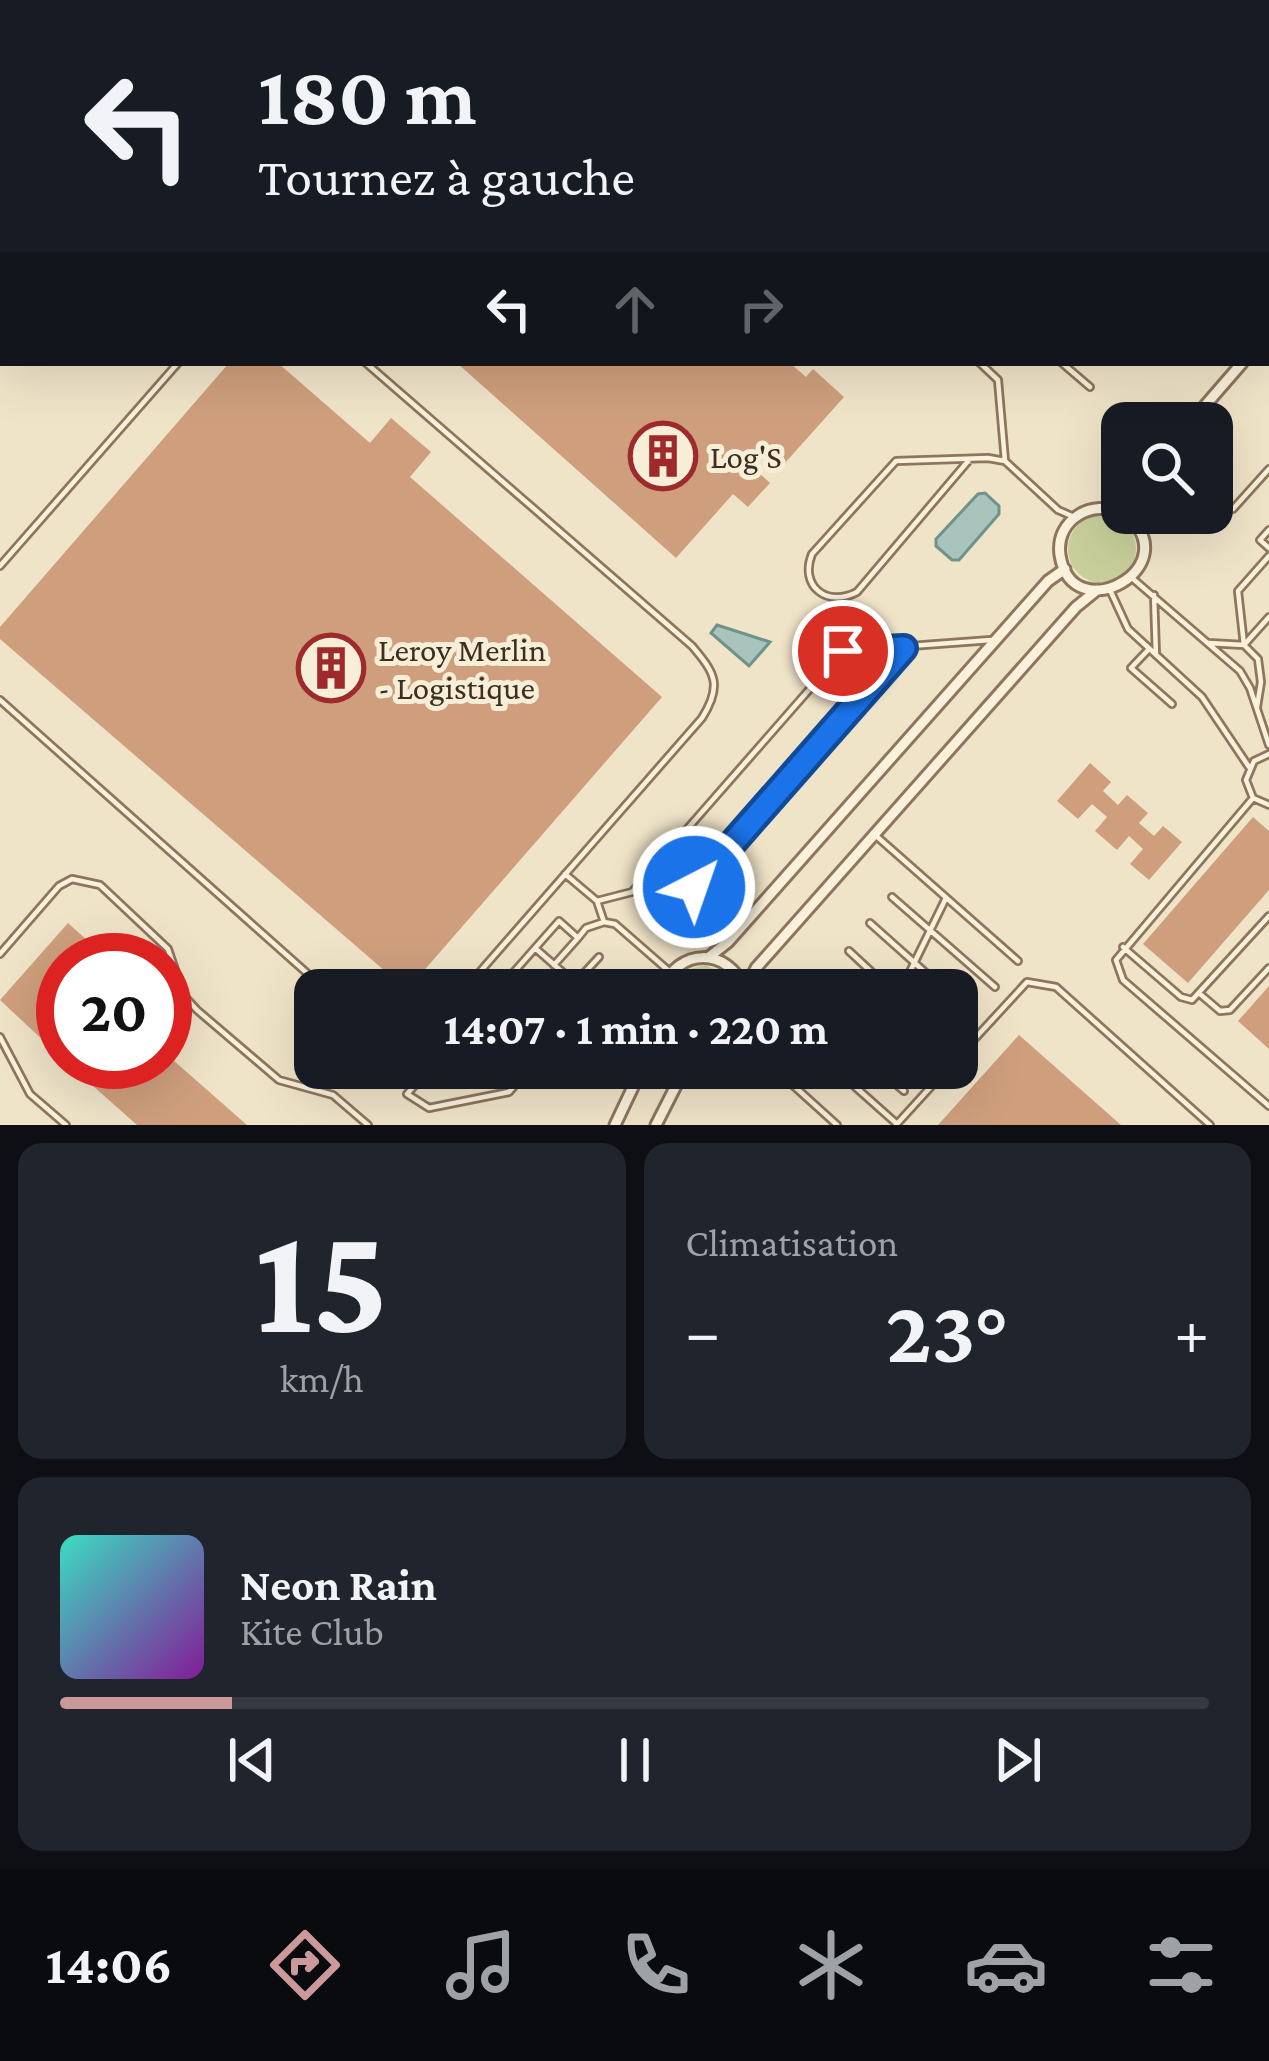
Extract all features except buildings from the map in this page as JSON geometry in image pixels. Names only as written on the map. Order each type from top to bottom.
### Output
[{"type":"street","points":[[1208,402],[1239,366]]},
{"type":"street","points":[[1101,507],[1074,517],[1060,542],[1065,568],[1073,579],[1097,590],[1110,590],[1132,578],[1140,566],[1140,534]]},
{"type":"street","points":[[709,957],[728,942],[1048,581],[1065,568]]},
{"type":"street","points":[[756,969],[1085,597],[1097,590]]},
{"type":"street","points":[[674,969],[688,959],[709,957],[734,969]]},
{"type":"street","points":[[615,1125],[632,1089]]},
{"type":"street","points":[[656,1125],[674,1089]]},
{"type":"lane","points":[[0,566],[175,366]]},
{"type":"lane","points":[[370,366],[692,646],[715,681],[714,699],[702,718],[482,969]]},
{"type":"lane","points":[[983,366],[998,380],[1005,461]]},
{"type":"lane","points":[[1066,366],[1090,386]]},
{"type":"lane","points":[[969,460],[857,592],[845,598],[818,592],[809,580],[812,554],[896,461],[969,460],[1005,461],[1058,510],[1074,517]]},
{"type":"lane","points":[[1234,509],[1269,469]]},
{"type":"lane","points":[[1269,530],[1260,540],[1269,548]]},
{"type":"lane","points":[[1257,707],[1262,682],[1258,659],[1244,645],[1238,591],[1269,556]]},
{"type":"lane","points":[[1132,578],[1240,671],[1269,745]]},
{"type":"lane","points":[[1110,590],[1128,629],[1202,697],[1250,767]]},
{"type":"lane","points":[[1154,595],[1156,655]]},
{"type":"lane","points":[[1244,645],[1269,617]]},
{"type":"lane","points":[[597,901],[632,892],[843,651],[997,640]]},
{"type":"lane","points":[[1209,643],[1244,645]]},
{"type":"lane","points":[[694,887],[904,648]]},
{"type":"lane","points":[[1149,649],[1131,668],[1172,704]]},
{"type":"lane","points":[[0,700],[302,969]]},
{"type":"lane","points":[[1269,754],[1250,767],[1246,780],[1253,798],[1269,806]]},
{"type":"lane","points":[[1253,798],[1116,960],[1123,980],[1269,1106]]},
{"type":"lane","points":[[874,834],[1018,961]]},
{"type":"lane","points":[[566,874],[597,901],[604,922]]},
{"type":"lane","points":[[0,954],[59,886],[72,879],[100,884],[168,949],[184,996],[197,1010],[279,1080],[333,1095],[368,1125]]},
{"type":"lane","points":[[892,897],[995,987]]},
{"type":"lane","points":[[910,969],[946,898]]},
{"type":"lane","points":[[1123,947],[1180,997],[1192,1000],[1269,916]]},
{"type":"lane","points":[[516,969],[559,921],[578,938]]},
{"type":"lane","points":[[554,964],[586,928],[604,922],[615,924],[667,969]]},
{"type":"lane","points":[[870,922],[921,969]]},
{"type":"lane","points":[[535,948],[560,969]]},
{"type":"lane","points":[[849,951],[868,969]]},
{"type":"lane","points":[[588,969],[599,957]]},
{"type":"lane","points":[[1200,994],[1220,1012],[1231,1010],[1269,968]]},
{"type":"lane","points":[[978,1035],[1027,982],[1056,987],[1210,1125]]},
{"type":"lane","points":[[0,1037],[30,1094],[66,1125]]},
{"type":"lane","points":[[411,1089],[407,1094],[429,1108],[512,1089]]},
{"type":"lane","points":[[799,1089],[837,1125]]},
{"type":"lane","points":[[857,1089],[896,1125],[929,1089]]},
{"type":"green space","points":[[1101,515],[1101,534],[1134,536],[1134,562],[1115,581],[1089,581],[1070,562],[1070,536],[1089,517]]},
{"type":"water","points":[[985,493],[999,506],[999,514],[959,560],[952,560],[936,546],[936,539],[978,494]]},
{"type":"water","points":[[717,625],[770,642],[749,666],[711,633]]},
{"type":"place","name":"Log'S","points":[[663,456]]},
{"type":"place","name":"Leroy Merlin - Logistique","points":[[331,668]]},
{"type":"route","points":[[694,887],[904,648],[843,651]]}]
